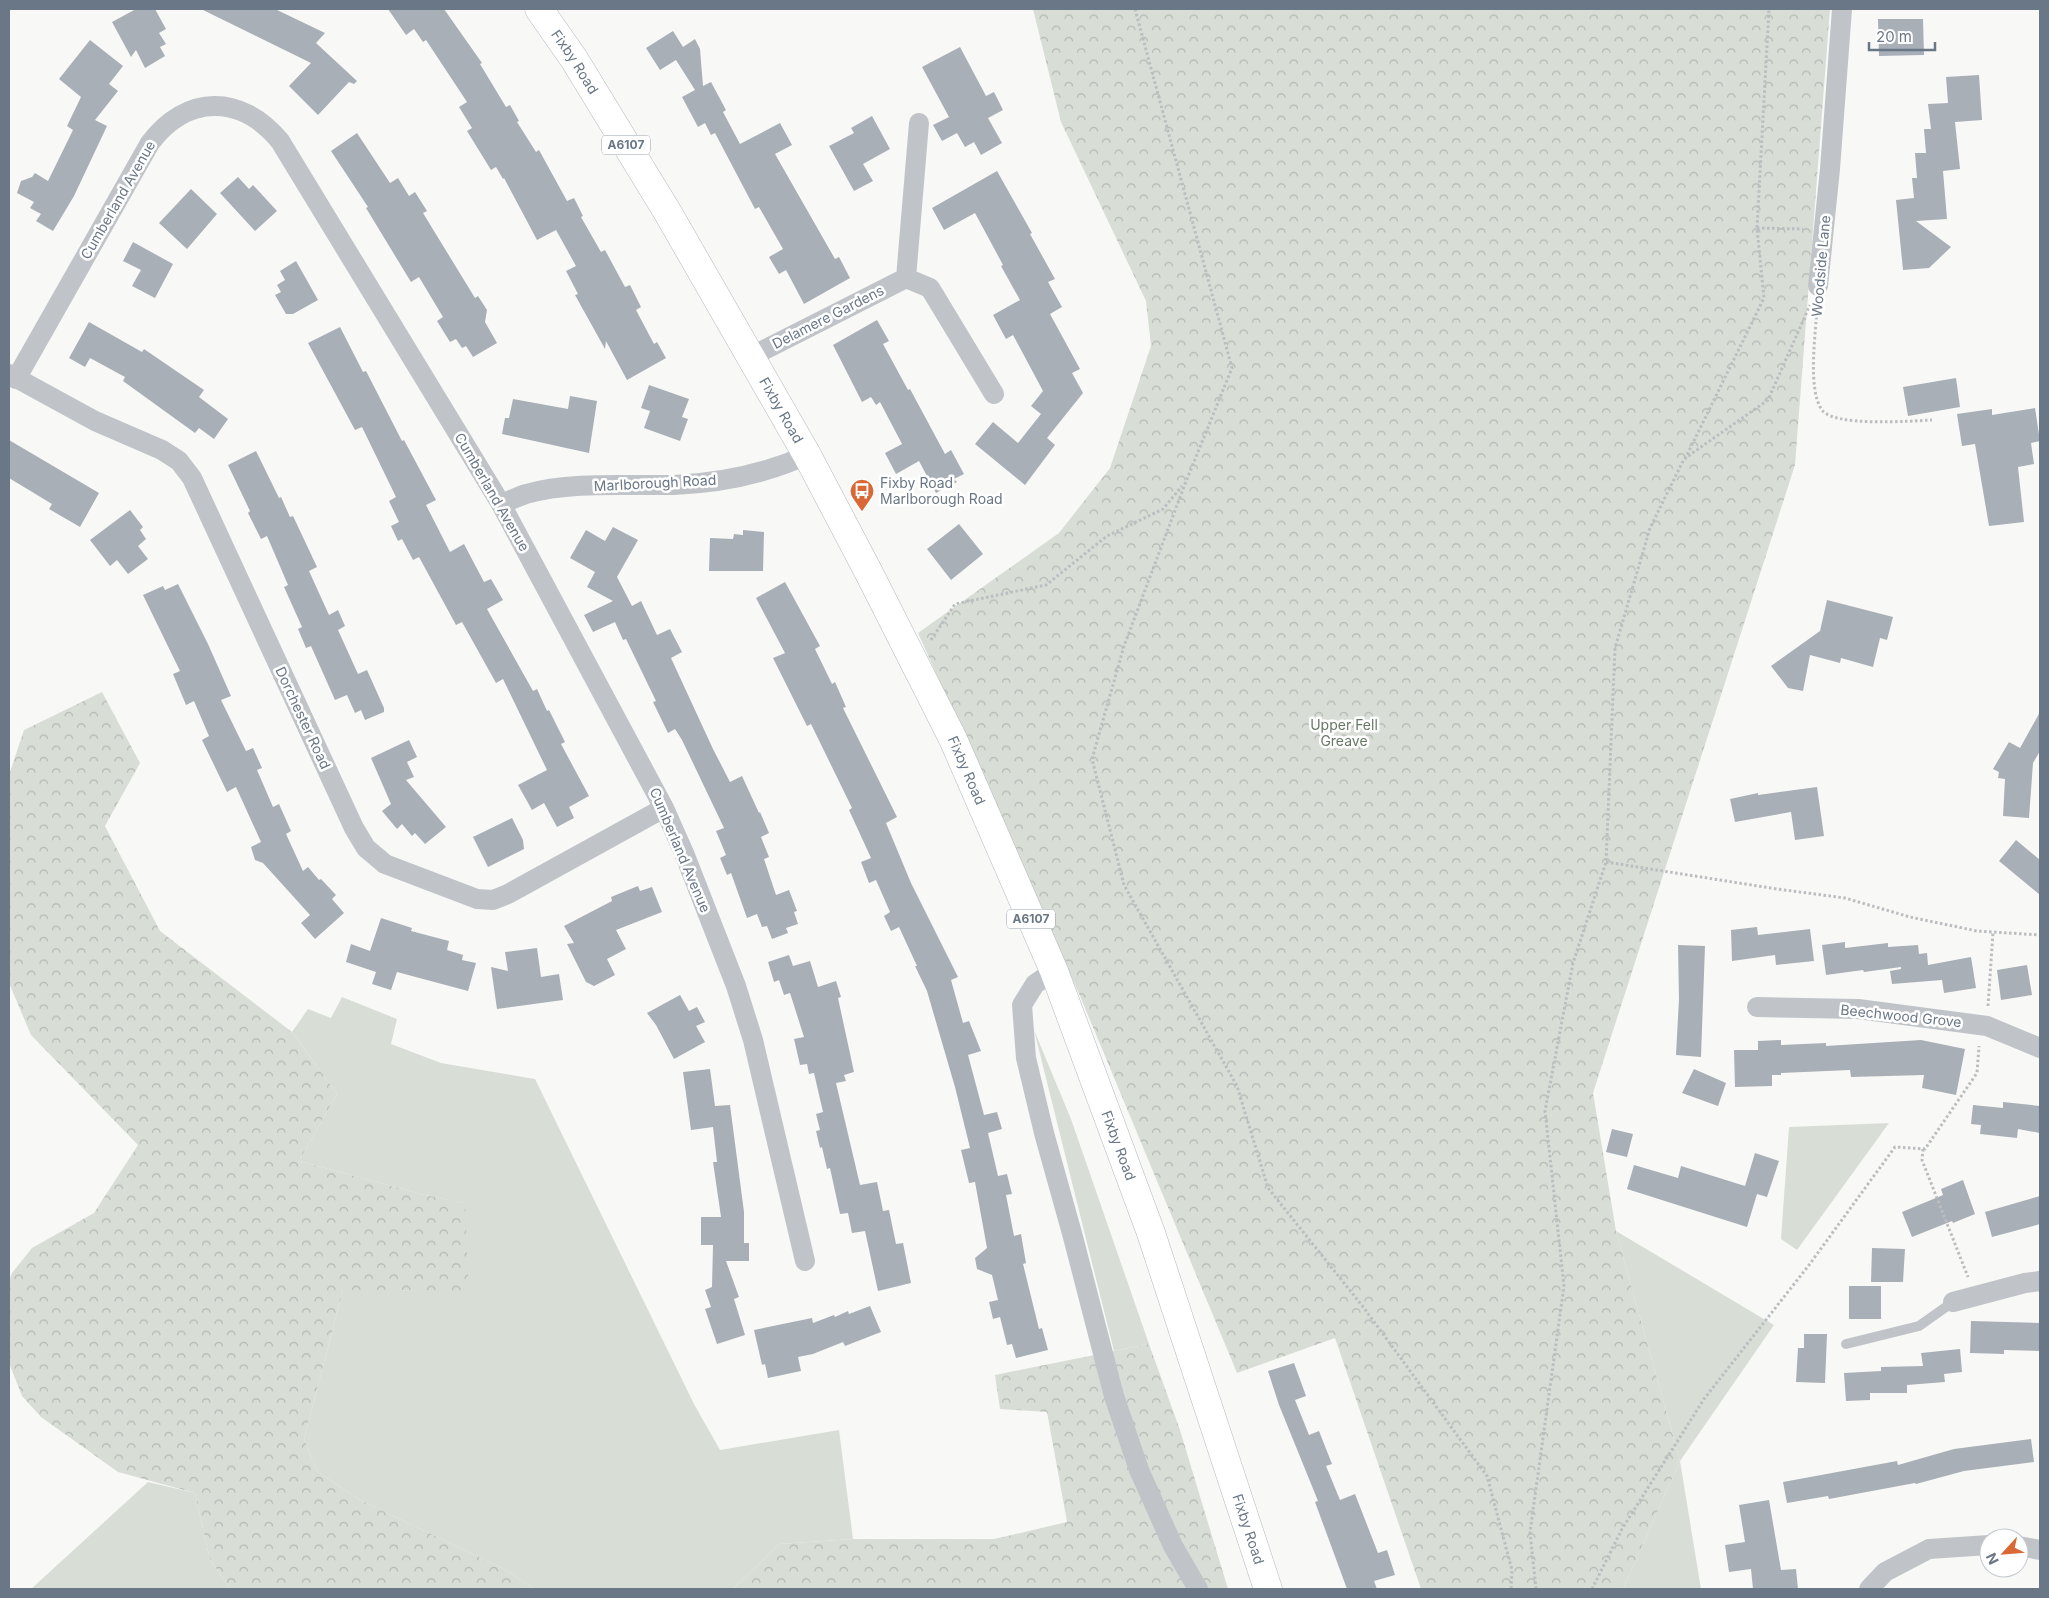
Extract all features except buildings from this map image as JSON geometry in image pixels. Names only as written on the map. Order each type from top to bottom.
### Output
[{"type":"main road","name":"Fixby Road","points":[[539,9],[574,59],[668,213],[807,455],[953,739],[1054,971],[1151,1232],[1268,1589]]},
{"type":"street","name":"Woodside Lane","points":[[1818,286],[1842,9]]},
{"type":"street","name":"Cumberland Avenue","points":[[13,377],[159,130],[185,112],[216,106],[245,112],[259,119],[280,141],[501,504],[664,808],[684,853],[732,978],[753,1040],[806,1261]]},
{"type":"street","points":[[919,123],[906,278],[930,288],[994,394]]},
{"type":"street","name":"Delamere Gardens","points":[[750,357],[906,278]]},
{"type":"street","name":"Dorchester Road","points":[[13,377],[95,421],[162,450],[179,462],[192,478],[354,828],[366,848],[384,864],[477,899],[493,900],[508,894],[664,808]]},
{"type":"street","name":"Marlborough Road","points":[[501,504],[526,494],[558,488],[676,485],[729,479],[769,470],[807,455]]},
{"type":"street","points":[[1054,971],[1035,984],[1022,1005],[1026,1058],[1114,1396],[1138,1470],[1172,1546],[1198,1589]]},
{"type":"street","name":"Beechwood Grove","points":[[1757,1008],[1858,1009],[1984,1025],[2040,1048]]},
{"type":"street","points":[[1953,1302],[2025,1283],[2040,1281]]},
{"type":"street","points":[[1869,1589],[1885,1572],[1929,1549],[1979,1546]]},
{"type":"lane","points":[[1846,1344],[1919,1326],[1953,1302]]},
{"type":"path","points":[[1135,9],[1197,230],[1232,368],[1185,484],[1124,646],[1092,759],[1124,885],[1237,1086],[1268,1188],[1364,1308],[1487,1476],[1512,1570],[1511,1589]]},
{"type":"path","points":[[1536,1589],[1530,1532],[1564,1286],[1545,1112],[1572,963],[1606,862],[1616,648],[1650,528],[1764,298],[1757,228],[1769,9]]},
{"type":"path","points":[[1757,228],[1824,230]]},
{"type":"path","points":[[1684,459],[1768,400],[1818,286]]},
{"type":"path","name":"Woodside Lane","points":[[1818,286],[1814,386],[1823,411],[1835,418],[1871,422],[1932,420]]},
{"type":"path","points":[[916,664],[955,604],[1046,585],[1107,536],[1163,509],[1185,484]]},
{"type":"path","points":[[1606,862],[1845,898],[1910,917],[1977,931],[2040,935]]},
{"type":"path","points":[[1592,1589],[1622,1529],[1704,1399],[1809,1265],[1895,1147],[1925,1149],[1977,1073],[1984,1025],[1993,932]]},
{"type":"path","points":[[1923,1149],[1922,1160],[1975,1296]]},
{"type":"green space","name":"Upper Fell Greave","points":[[1033,9],[1830,9],[1795,465],[1593,1093],[1616,1231],[1680,1461],[1623,1589],[1421,1589],[1335,1338],[1237,1373],[1080,996],[918,633],[1059,533],[1110,468],[1151,346],[1146,301],[1061,122]]},
{"type":"green space","points":[[102,692],[140,763],[105,826],[160,931],[292,1032],[337,1094],[299,1161],[425,1195],[465,1203],[469,1294],[395,1290],[343,1290],[304,1439],[317,1471],[358,1499],[506,1570],[534,1589],[231,1589],[210,1560],[195,1493],[118,1472],[41,1417],[22,1396],[9,1363],[9,1281],[12,1273],[32,1248],[94,1213],[138,1145],[31,1035],[9,983],[9,775],[24,730]]},
{"type":"green space","points":[[342,997],[397,1019],[391,1044],[441,1063],[535,1079],[694,1404],[720,1450],[839,1430],[853,1539],[779,1544],[733,1589],[534,1589],[506,1570],[358,1499],[317,1471],[304,1439],[343,1290],[468,1293],[464,1203],[425,1195],[299,1161],[337,1094],[292,1032],[308,1009],[331,1018]]},
{"type":"green space","points":[[1034,1030],[1071,1119],[1149,1344],[1114,1351]]},
{"type":"green space","points":[[1889,1123],[1797,1250],[1781,1239],[1789,1127]]},
{"type":"green space","points":[[1616,1231],[1774,1325],[1680,1461]]},
{"type":"green space","points":[[1149,1344],[1180,1430],[1228,1589],[733,1589],[779,1544],[853,1539],[994,1539],[1067,1522],[1047,1412],[1000,1409],[995,1375]]},
{"type":"green space","points":[[1680,1461],[1701,1589],[1623,1589]]},
{"type":"green space","points":[[148,1482],[195,1493],[210,1560],[231,1589],[31,1589]]},
{"type":"place","name":"Fixby Road Marlborough Road","points":[[862,512]]}]
